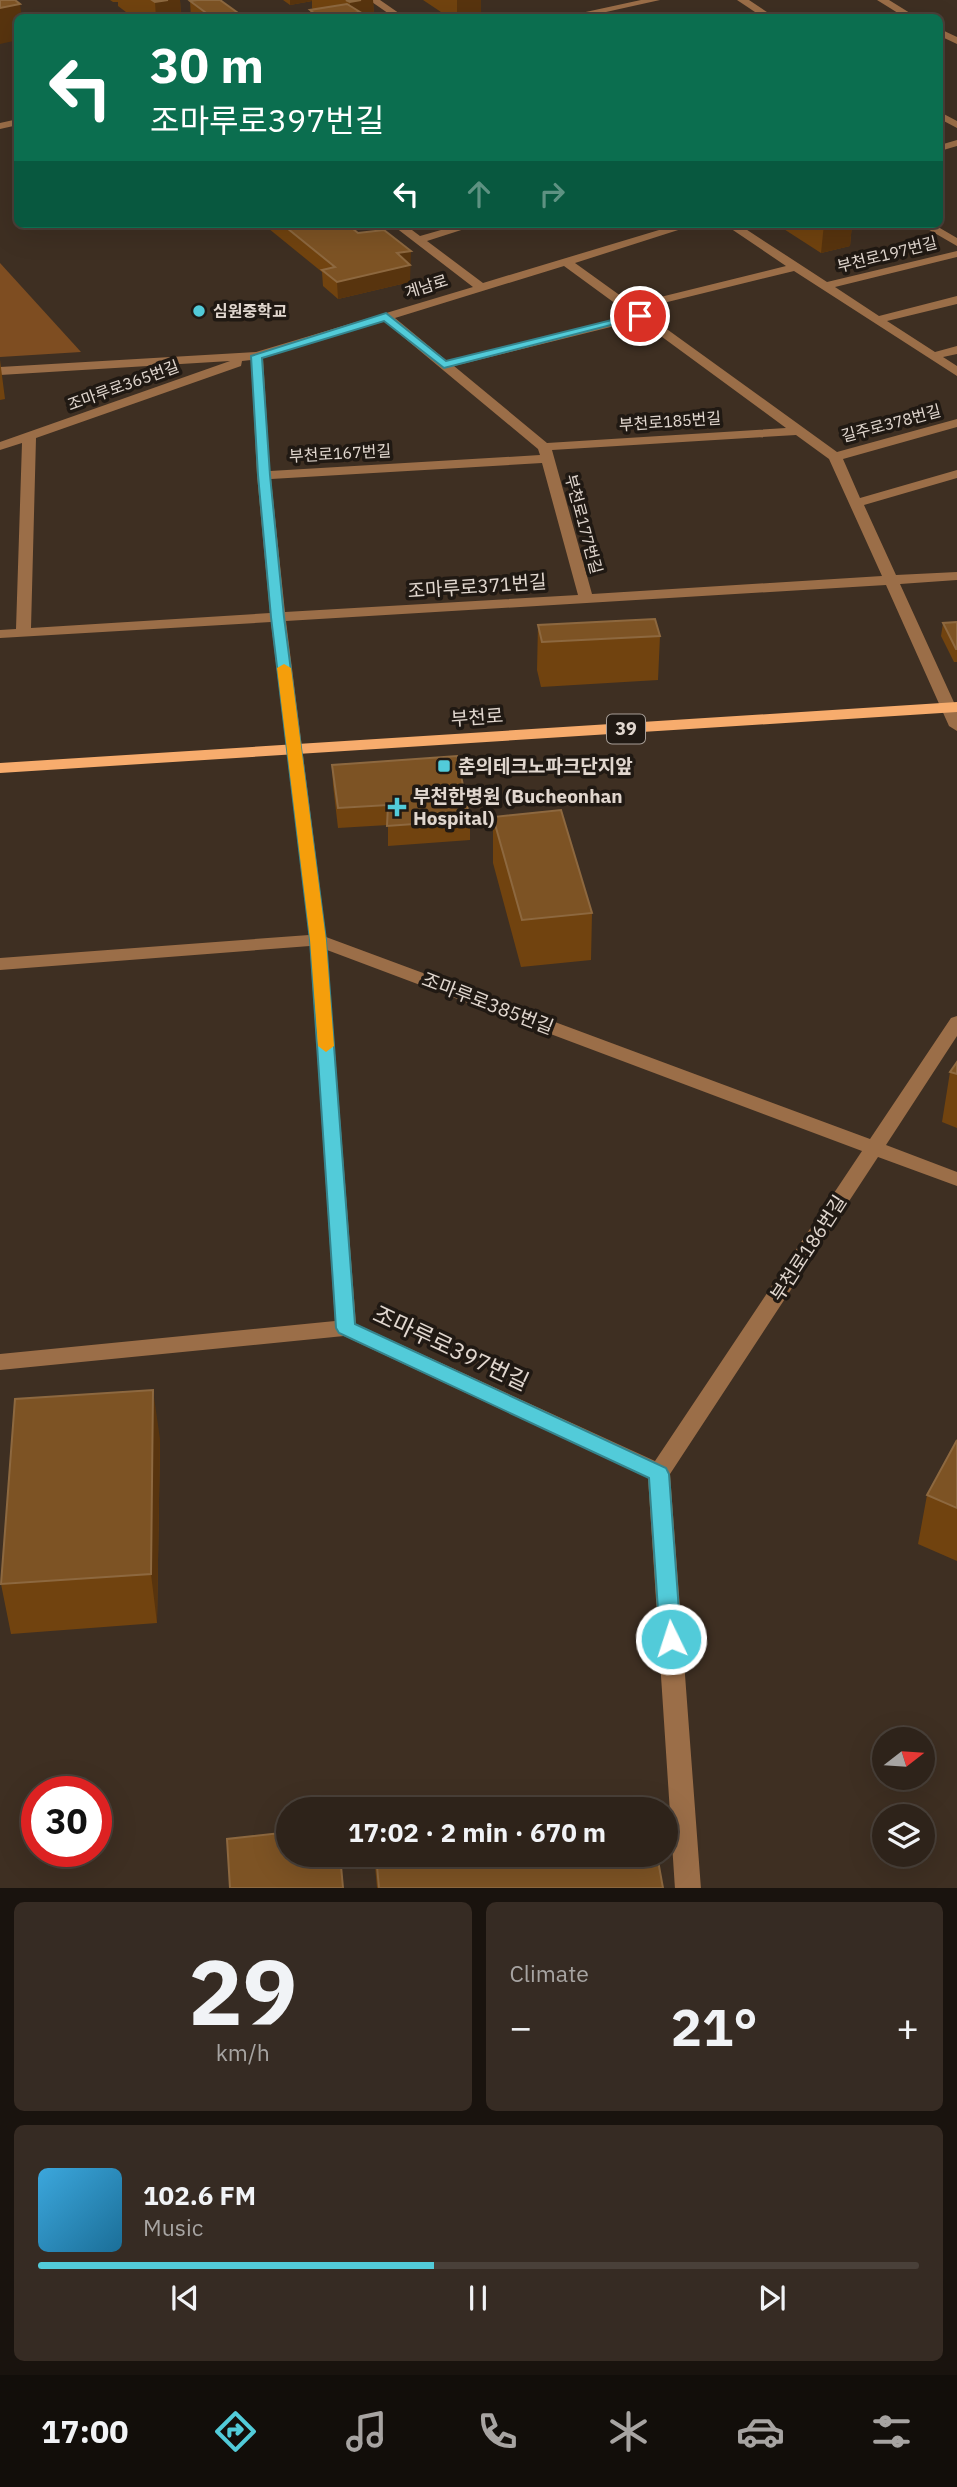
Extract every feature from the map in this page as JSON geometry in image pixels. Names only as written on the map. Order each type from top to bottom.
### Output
[{"type":"main road","name":"부천로","points":[[0,768],[953,707]]},
{"type":"street","points":[[374,0],[396,14]]},
{"type":"street","points":[[580,14],[655,0]]},
{"type":"street","points":[[742,0],[766,14]]},
{"type":"street","points":[[882,0],[907,14]]},
{"type":"street","points":[[402,228],[482,288]]},
{"type":"street","points":[[419,240],[460,228]]},
{"type":"street","name":"계남로","points":[[0,371],[257,356],[678,228]]},
{"type":"street","name":"부천로197번길","points":[[736,228],[957,372]]},
{"type":"street","points":[[932,228],[957,243]]},
{"type":"street","name":"부천로197번길","points":[[825,286],[957,254]]},
{"type":"street","name":"부천로185번길","points":[[566,262],[835,457],[953,707]]},
{"type":"street","points":[[444,365],[796,267]]},
{"type":"street","points":[[877,320],[957,300]]},
{"type":"street","points":[[386,317],[546,453]]},
{"type":"street","points":[[933,356],[957,350]]},
{"type":"street","name":"조마루로365번길","points":[[0,446],[257,356]]},
{"type":"street","name":"부천로167번길","points":[[257,356],[264,475],[278,617],[318,940],[346,1328]]},
{"type":"street","name":"길주로378번길","points":[[835,457],[957,423]]},
{"type":"street","name":"부천로185번길","points":[[546,453],[799,431]]},
{"type":"street","points":[[23,633],[29,437]]},
{"type":"street","name":"부천로177번길","points":[[418,466],[546,453],[586,598]]},
{"type":"street","name":"부천로167번길","points":[[264,475],[418,466]]},
{"type":"street","points":[[856,503],[957,474]]},
{"type":"street","name":"조마루로371번길","points":[[0,635],[957,576]]},
{"type":"street","points":[[953,707],[957,726]]},
{"type":"street","name":"조마루로385번길","points":[[0,964],[318,940],[957,1180]]},
{"type":"street","name":"부천로186번길","points":[[659,1474],[957,1022]]},
{"type":"street","name":"조마루로397번길","points":[[0,1362],[346,1328],[659,1474]]},
{"type":"street","points":[[659,1474],[688,1888]]},
{"type":"shaded area","points":[[0,263],[81,352],[0,357]]},
{"type":"building","points":[[0,0],[15,0],[20,4],[0,8]]},
{"type":"building","points":[[220,0],[239,14],[208,14],[190,1]]},
{"type":"building","points":[[347,4],[360,12],[315,14],[310,10]]},
{"type":"building","points":[[287,228],[352,228],[358,233],[384,230],[411,251],[397,253],[410,265],[337,282],[322,270],[335,267]]},
{"type":"building","points":[[655,619],[660,636],[542,642],[538,625]]},
{"type":"building","points":[[957,622],[957,649],[956,649],[943,623]]},
{"type":"building","points":[[457,756],[470,820],[387,826],[388,805],[338,808],[332,765]]},
{"type":"building","points":[[561,810],[592,913],[522,920],[493,817]]},
{"type":"building","points":[[957,1062],[957,1074],[950,1072]]},
{"type":"building","points":[[153,1390],[151,1574],[1,1584],[15,1399]]},
{"type":"building","points":[[957,1440],[957,1508],[927,1495]]},
{"type":"building","points":[[276,1833],[276,1867],[341,1867],[343,1888],[230,1888],[227,1839]]},
{"type":"building","points":[[377,1867],[659,1867],[663,1888],[379,1888]]},
{"type":"slow traffic","points":[[284,668],[318,940],[326,1046]]},
{"type":"place","name":"심원중학교","points":[[199,311]]},
{"type":"place","name":"춘의테크노파크단지앞","points":[[444,766]]},
{"type":"place","name":"부천한병원 (Bucheonhan Hospital)","points":[[397,807]]},
{"type":"route","points":[[640,316],[444,365],[386,317],[257,356],[264,475],[278,617],[318,940],[346,1328],[659,1474],[671,1639]]}]
